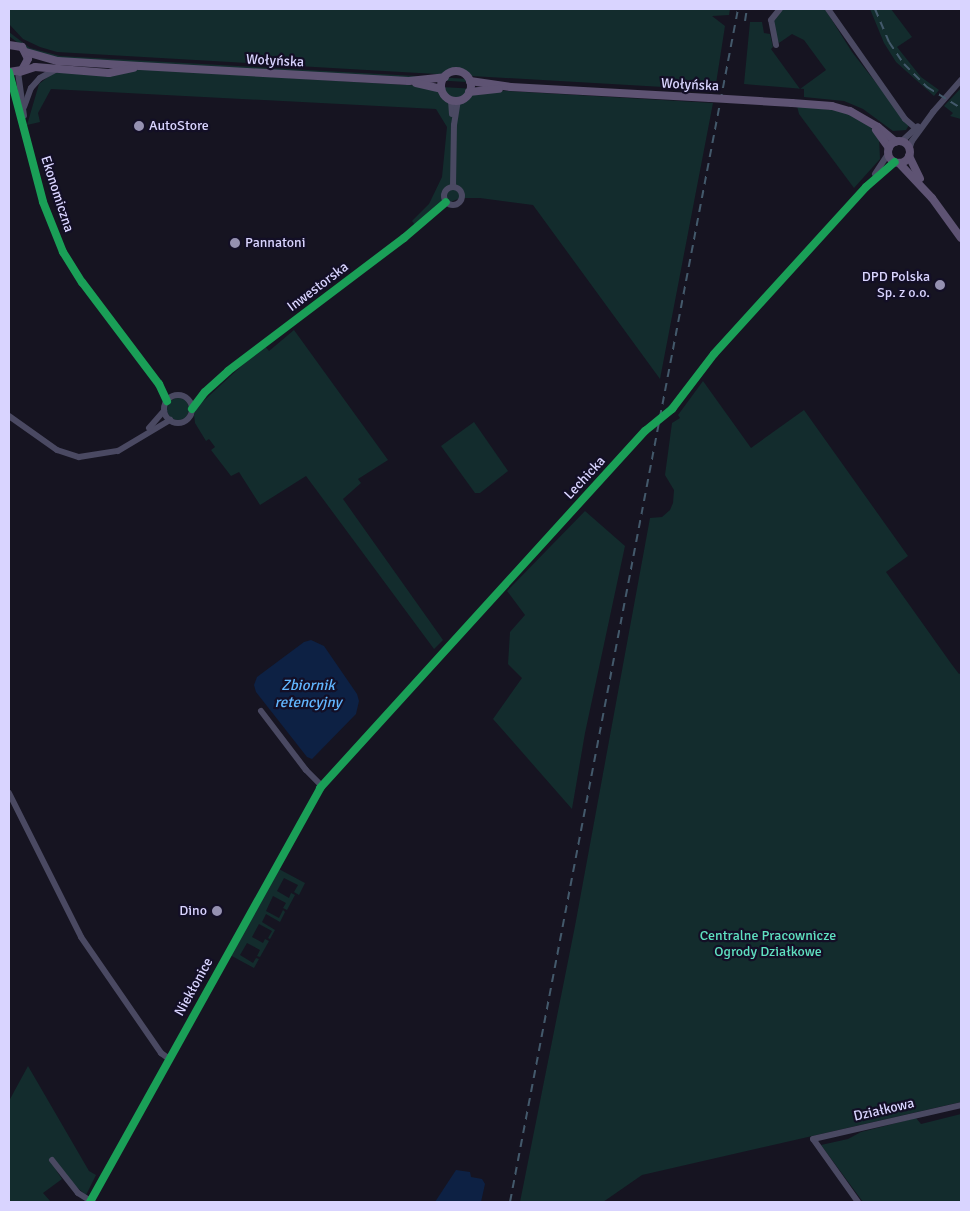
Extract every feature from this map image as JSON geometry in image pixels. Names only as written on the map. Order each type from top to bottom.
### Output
[{"type":"main road","name":"Wołyńska","points":[[11,43],[20,46],[26,52],[58,61],[409,81],[445,77]]},
{"type":"main road","points":[[19,72],[27,64],[26,52]]},
{"type":"main road","name":"Wołyńska","points":[[9,72],[19,72],[35,67],[109,73],[140,66]]},
{"type":"main road","points":[[457,72],[463,74],[470,81],[469,92],[465,98],[454,100],[445,96],[441,90],[445,77],[457,72]]},
{"type":"main road","name":"Wołyńska","points":[[409,81],[441,90]]},
{"type":"main road","name":"Wołyńska","points":[[470,81],[511,87],[837,107],[866,119],[899,142],[909,153],[932,198]]},
{"type":"main road","name":"Wołyńska","points":[[469,92],[511,87]]},
{"type":"main road","name":"Wołyńska","points":[[866,119],[897,162],[932,198]]},
{"type":"main road","points":[[889,151],[899,142]]},
{"type":"main road","points":[[897,162],[909,153]]},
{"type":"main road","points":[[932,198],[961,238]]},
{"type":"street","points":[[776,45],[771,30],[771,20],[780,9]]},
{"type":"street","points":[[828,9],[908,123],[917,130]]},
{"type":"street","points":[[24,108],[32,88],[40,78],[55,70]]},
{"type":"street","name":"Ekonomiczna","points":[[9,72],[44,202],[63,252],[82,282],[159,384],[174,396]]},
{"type":"street","name":"Ekonomiczna","points":[[19,72],[24,108],[24,125]]},
{"type":"street","points":[[899,142],[917,130],[961,80]]},
{"type":"street","points":[[453,187],[454,100]]},
{"type":"street","points":[[909,153],[917,130]]},
{"type":"street","name":"Lechicka","points":[[866,188],[889,151]]},
{"type":"street","name":"Lechicka","points":[[322,786],[645,430],[672,409],[714,354],[866,188],[897,162]]},
{"type":"street","points":[[453,187],[460,190],[461,198],[456,204],[446,202],[444,192],[453,187]]},
{"type":"street","name":"Inwestorska","points":[[192,409],[205,392],[263,343],[404,238],[446,202]]},
{"type":"street","name":"Ekonomiczna","points":[[159,384],[166,401]]},
{"type":"street","name":"Inwestorska","points":[[188,399],[205,392]]},
{"type":"street","points":[[145,433],[164,410],[166,401],[174,396],[182,396],[188,399],[192,409],[190,416],[185,421],[178,423],[170,420],[164,410]]},
{"type":"street","points":[[9,416],[57,450],[79,457],[118,451],[145,433],[170,420]]},
{"type":"street","points":[[261,711],[306,770],[322,786]]},
{"type":"street","name":"Niekłonice","points":[[90,1201],[292,836],[322,786]]},
{"type":"street","points":[[9,793],[81,937],[161,1053],[168,1058]]},
{"type":"street","name":"Działkowa","points":[[858,1202],[813,1139],[961,1105]]},
{"type":"street","points":[[52,1160],[78,1193],[90,1201]]},
{"type":"green space","points":[[9,9],[730,9],[729,15],[712,16],[725,26],[715,90],[57,52],[23,39],[9,24]]},
{"type":"green space","points":[[783,9],[825,9],[852,52],[909,125],[906,130],[893,131],[863,109],[844,101],[804,97],[804,89],[800,89],[826,70],[804,40],[792,34],[779,43],[776,37],[774,22],[775,16]]},
{"type":"green space","points":[[870,9],[891,9],[912,37],[897,47],[921,77],[939,90],[934,96],[896,62],[884,43]]},
{"type":"green space","points":[[750,22],[762,22],[764,33],[770,34],[773,47],[771,49],[800,89],[744,84]]},
{"type":"green space","points":[[9,32],[30,48],[60,56],[470,79],[467,82],[63,59],[44,56],[22,46],[9,36]]},
{"type":"green space","points":[[137,69],[713,103],[660,379],[533,205],[480,198],[460,198],[435,209],[415,225],[412,221],[429,204],[442,177],[447,127],[436,109],[51,89],[38,113],[40,122],[27,125],[39,84],[53,73]]},
{"type":"green space","points":[[961,88],[961,119],[950,116],[953,113],[944,106]]},
{"type":"green space","points":[[797,106],[841,111],[867,123],[879,137],[880,159],[854,188],[799,114]]},
{"type":"green space","points":[[294,330],[388,460],[358,479],[361,483],[343,499],[443,640],[434,649],[306,476],[260,505],[239,472],[231,476],[211,450],[215,447],[209,439],[206,441],[195,423],[194,415],[197,407],[264,345],[269,351]]},
{"type":"green space","name":"Centralne Pracownicze Ogrody Działkowe","points":[[703,381],[751,448],[804,410],[908,556],[886,572],[950,662],[959,674],[961,673],[961,1102],[642,1175],[603,1202],[520,1202],[575,926],[650,518],[662,517],[670,510],[673,503],[674,490],[665,475],[672,423],[680,418],[678,415]]},
{"type":"green space","points":[[178,398],[186,401],[189,409],[186,417],[178,420],[170,417],[167,409],[170,401]]},
{"type":"green space","points":[[474,422],[508,471],[480,493],[475,493],[441,446]]},
{"type":"green space","points":[[585,511],[625,546],[585,733],[572,809],[493,719],[522,678],[508,664],[510,632],[525,615],[507,591]]},
{"type":"green space","points":[[277,868],[305,883],[299,895],[294,892],[298,885],[284,878],[277,891],[289,898],[291,893],[295,895],[287,910],[283,908],[286,903],[273,896],[266,911],[279,918],[283,910],[285,912],[280,922],[266,914],[262,922],[275,930],[270,939],[268,938],[272,931],[259,924],[252,937],[263,943],[265,939],[269,941],[260,957],[257,956],[260,950],[247,943],[240,955],[253,963],[256,958],[259,959],[254,968],[230,955]]},
{"type":"green space","points":[[28,1066],[89,1171],[96,1175],[86,1195],[56,1170],[62,1179],[43,1193],[51,1202],[9,1202],[9,1101]]},
{"type":"green space","points":[[961,1114],[961,1202],[863,1202],[821,1145],[848,1139],[861,1132],[916,1118],[921,1124]]},
{"type":"water","name":"Zbiornik retencyjny","points":[[311,640],[324,646],[357,694],[359,701],[356,714],[312,759],[307,757],[256,692],[254,685],[257,677],[304,642]]},
{"type":"water","points":[[456,1170],[470,1172],[471,1177],[482,1179],[485,1184],[481,1202],[435,1202]]},
{"type":"railway","points":[[510,1202],[738,9]]},
{"type":"railway","points":[[745,21],[747,9]]},
{"type":"railway","points":[[875,9],[889,42],[904,64],[927,87],[961,108]]},
{"type":"cycle path","points":[[9,72],[43,202],[63,252],[82,282],[159,384],[167,401]]},
{"type":"cycle path","points":[[90,1202],[320,788],[645,431],[672,409],[714,354],[866,187],[895,162]]},
{"type":"cycle path","points":[[192,409],[205,392],[228,371],[404,238],[446,202]]},
{"type":"place","name":"AutoStore","points":[[139,126]]},
{"type":"place","name":"Pannatoni","points":[[235,243]]},
{"type":"place","name":"DPD Polska Sp. z o.o.","points":[[940,285]]},
{"type":"place","name":"Dino","points":[[217,911]]}]
